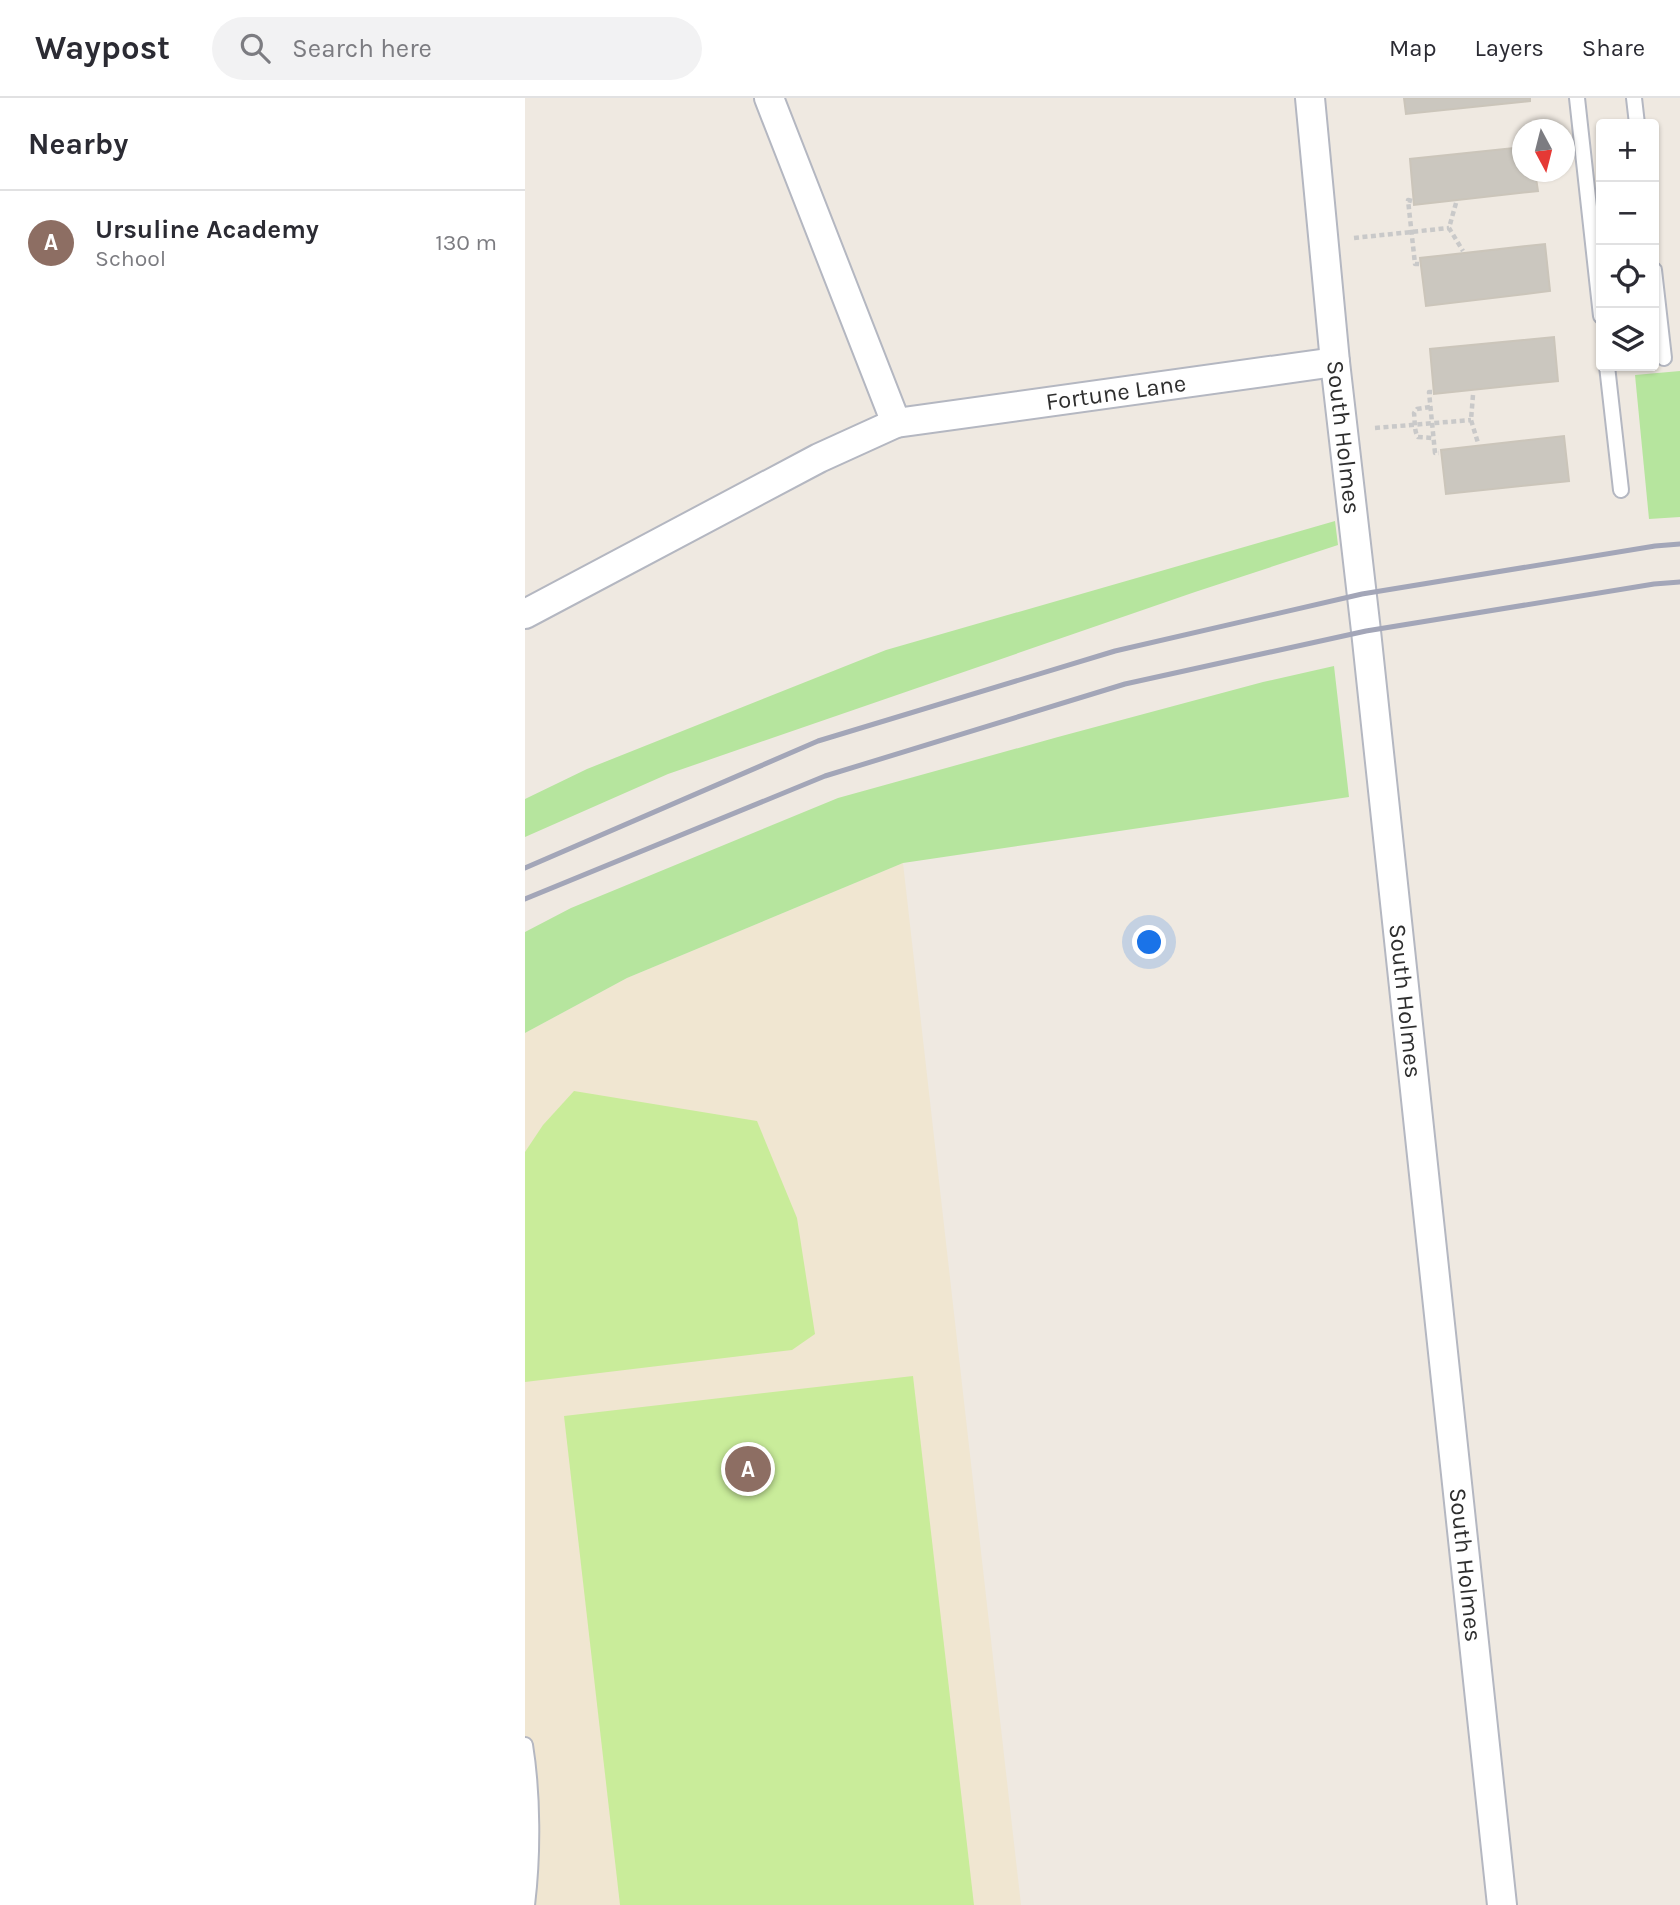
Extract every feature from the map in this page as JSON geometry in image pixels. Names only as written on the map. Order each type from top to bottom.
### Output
[{"type":"street","points":[[769,98],[897,423]]},
{"type":"street","name":"South Holmes","points":[[1310,98],[1335,362],[1368,645],[1502,1905]]},
{"type":"street","name":"Fortune Lane","points":[[525,614],[819,458],[897,423],[1335,362]]},
{"type":"lane","points":[[1577,98],[1600,308]]},
{"type":"lane","points":[[1634,98],[1636,119]]},
{"type":"lane","points":[[1658,308],[1664,358]]},
{"type":"lane","points":[[1608,371],[1621,490]]},
{"type":"lane","points":[[525,1745],[529,1770],[531,1874],[527,1905]]},
{"type":"path","points":[[1412,201],[1408,200],[1415,264],[1419,264]]},
{"type":"path","points":[[1456,203],[1449,228],[1463,251]]},
{"type":"path","points":[[1354,239],[1449,228]]},
{"type":"path","points":[[1431,392],[1433,438],[1435,453],[1439,453]]},
{"type":"path","points":[[1473,395],[1471,420],[1478,443]]},
{"type":"path","points":[[1430,407],[1417,409],[1414,413],[1415,425],[1418,438],[1433,438]]},
{"type":"path","points":[[1375,428],[1471,420]]},
{"type":"shaded area","points":[[903,863],[1021,1905],[525,1905],[525,1033],[627,978]]},
{"type":"green space","points":[[1680,371],[1680,517],[1649,519],[1635,375]]},
{"type":"green space","points":[[1335,521],[1338,545],[668,774],[525,837],[525,799],[587,769],[886,650]]},
{"type":"green space","points":[[1334,666],[1349,797],[903,863],[627,978],[525,1033],[525,932],[571,908],[838,798],[1263,682]]},
{"type":"green space","points":[[574,1091],[757,1121],[797,1218],[815,1334],[792,1350],[525,1382],[525,1152],[543,1125]]},
{"type":"green space","points":[[913,1376],[974,1905],[620,1905],[564,1416]]},
{"type":"building","points":[[1404,98],[1530,98],[1530,101],[1406,114]]},
{"type":"building","points":[[1512,148],[1512,182],[1537,182],[1538,191],[1414,205],[1410,159]]},
{"type":"building","points":[[1545,244],[1550,291],[1426,306],[1420,258]]},
{"type":"building","points":[[1554,337],[1558,381],[1434,394],[1430,349]]},
{"type":"building","points":[[1564,436],[1569,481],[1446,494],[1441,450]]},
{"type":"railway","points":[[525,868],[818,741],[1115,651],[1362,594],[1680,544]]},
{"type":"railway","points":[[525,899],[825,776],[1125,684],[1366,631],[1680,582]]},
{"type":"place","name":"Ursuline Academy","points":[[748,1469]]}]
